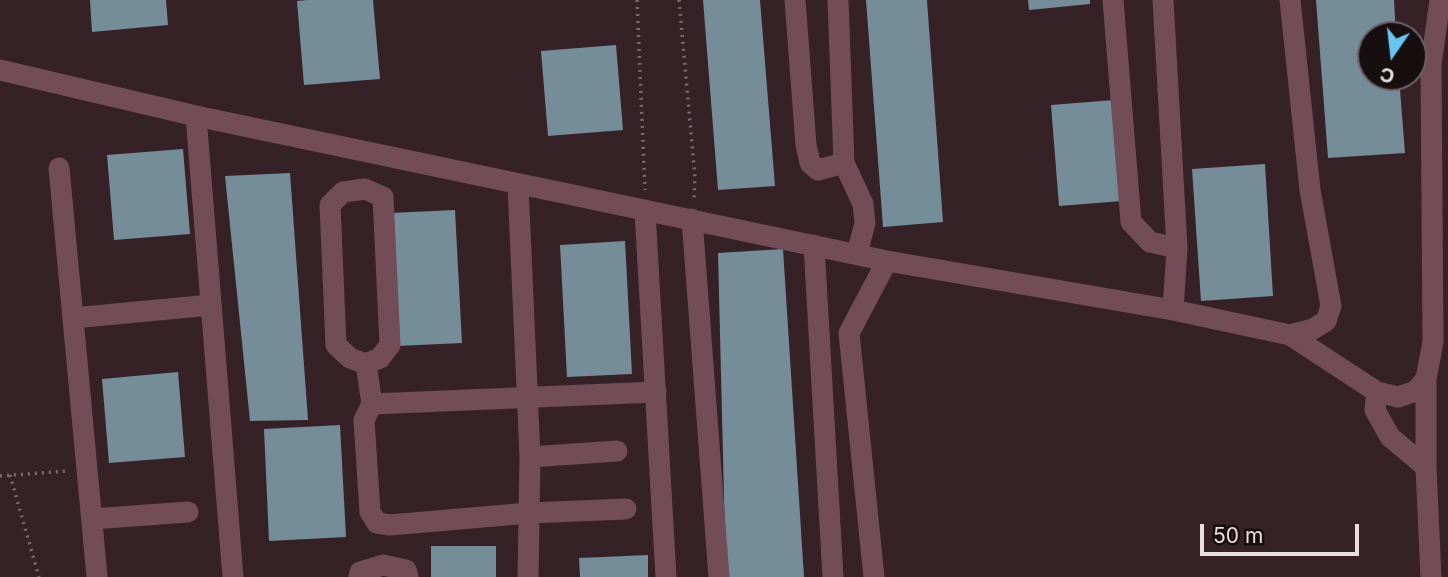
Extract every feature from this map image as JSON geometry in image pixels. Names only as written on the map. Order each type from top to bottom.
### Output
[{"type":"lane","points":[[795,0],[810,163],[818,170],[844,163]]},
{"type":"lane","points":[[838,0],[844,163],[863,204],[865,223],[857,254]]},
{"type":"lane","points":[[1113,0],[1131,222],[1150,242],[1177,248]]},
{"type":"lane","points":[[1163,0],[1177,248],[1173,310]]},
{"type":"lane","points":[[1290,0],[1310,190],[1331,306],[1326,321],[1313,329],[1290,335]]},
{"type":"lane","points":[[1431,577],[1426,467],[1426,379],[1433,342],[1431,65],[1440,0]]},
{"type":"lane","points":[[0,70],[196,116],[645,212],[692,219],[887,261],[1173,310],[1290,335],[1377,392],[1398,397],[1416,391],[1426,379]]},
{"type":"lane","points":[[196,116],[233,577]]},
{"type":"lane","points":[[59,168],[97,577]]},
{"type":"lane","points":[[518,185],[530,457],[528,577]]},
{"type":"lane","points":[[365,189],[383,198],[390,345],[380,358],[366,364],[350,358],[336,345],[330,205],[343,192],[365,189]]},
{"type":"lane","points":[[645,212],[666,577]]},
{"type":"lane","points":[[692,219],[719,577]]},
{"type":"lane","points":[[814,245],[833,577]]},
{"type":"lane","points":[[874,577],[849,333],[887,261]]},
{"type":"lane","points":[[73,318],[211,305]]},
{"type":"lane","points":[[366,364],[372,404],[364,421],[370,512],[377,523],[390,525],[529,513],[626,509]]},
{"type":"lane","points":[[372,404],[656,392]]},
{"type":"lane","points":[[1377,392],[1375,410],[1390,437],[1426,467]]},
{"type":"lane","points":[[530,457],[617,451]]},
{"type":"lane","points":[[92,519],[188,512]]},
{"type":"lane","points":[[359,577],[360,572],[383,565],[406,570],[408,577]]},
{"type":"path","points":[[637,0],[645,212]]},
{"type":"path","points":[[679,0],[695,177]]},
{"type":"path","points":[[0,477],[87,469]]},
{"type":"path","points":[[10,475],[38,577]]},
{"type":"building","points":[[90,0],[166,0],[168,25],[92,32]]},
{"type":"building","points":[[373,0],[380,79],[304,85],[297,1]]},
{"type":"building","points":[[703,0],[760,0],[775,186],[718,190]]},
{"type":"building","points":[[866,0],[927,0],[943,222],[883,227]]},
{"type":"building","points":[[1028,0],[1090,0],[1090,4],[1029,10]]},
{"type":"building","points":[[1316,0],[1394,0],[1395,21],[1357,21],[1357,91],[1400,91],[1405,153],[1328,158]]},
{"type":"building","points":[[616,45],[623,130],[548,136],[541,51]]},
{"type":"building","points":[[1114,100],[1122,201],[1059,206],[1051,105]]},
{"type":"building","points":[[183,149],[190,234],[114,240],[107,155]]},
{"type":"building","points":[[1265,164],[1273,296],[1201,301],[1192,169]]},
{"type":"building","points":[[290,173],[308,420],[250,421],[225,176]]},
{"type":"building","points":[[455,210],[462,343],[397,346],[390,213]]},
{"type":"building","points":[[625,241],[632,374],[567,377],[560,245]]},
{"type":"building","points":[[783,249],[804,577],[726,577],[718,253]]},
{"type":"building","points":[[178,372],[185,457],[109,463],[102,379]]},
{"type":"building","points":[[340,425],[346,537],[269,541],[264,429]]},
{"type":"building","points":[[431,546],[496,546],[496,577],[431,577]]},
{"type":"building","points":[[648,555],[648,577],[580,577],[579,558]]}]
